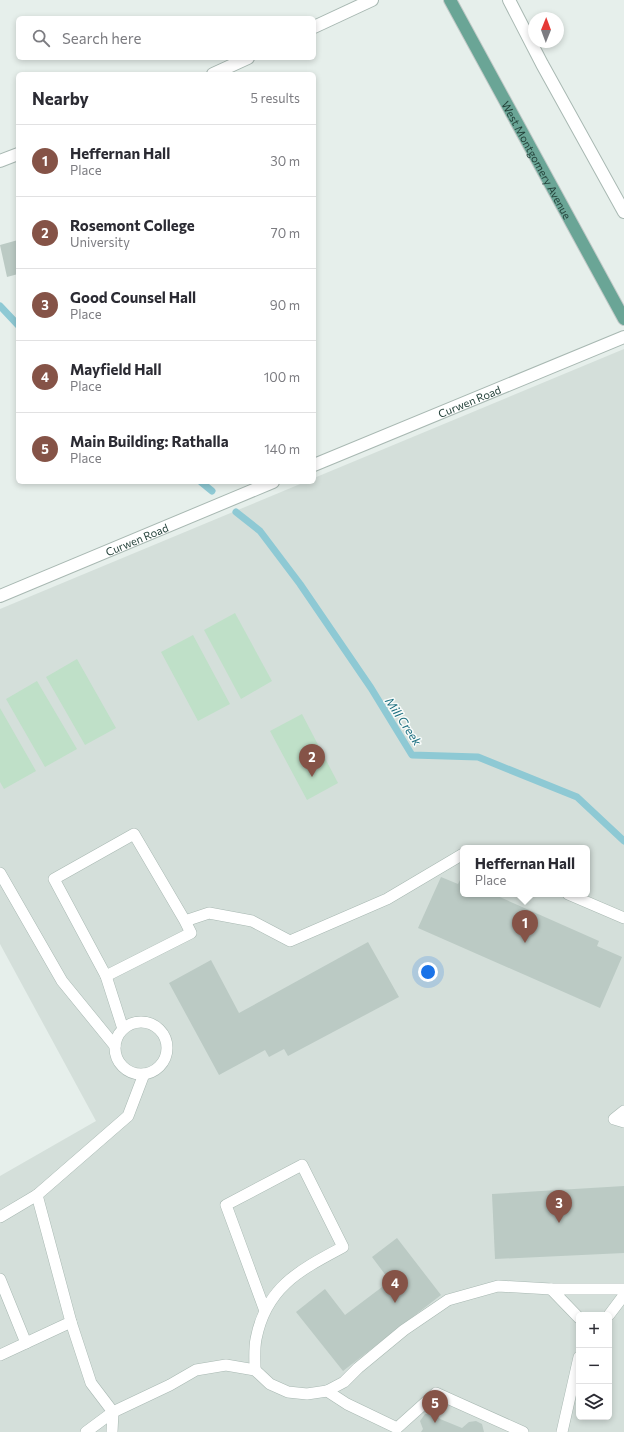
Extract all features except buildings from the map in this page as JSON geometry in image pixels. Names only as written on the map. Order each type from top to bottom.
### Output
[{"type":"main road","name":"West Montgomery Avenue","points":[[450,0],[624,319]]},
{"type":"street","points":[[316,26],[372,0]]},
{"type":"street","points":[[509,0],[542,64],[624,212]]},
{"type":"street","points":[[217,72],[244,60]]},
{"type":"street","points":[[0,161],[16,155]]},
{"type":"street","name":"Curwen Road","points":[[316,464],[624,337]]},
{"type":"street","name":"Curwen Road","points":[[0,596],[268,484]]},
{"type":"lane","points":[[106,976],[191,933],[134,834],[54,879],[106,976],[123,1029]]},
{"type":"lane","points":[[185,921],[209,913],[252,921],[290,941],[387,899],[460,856]]},
{"type":"lane","points":[[0,874],[62,981],[115,1046]]},
{"type":"lane","points":[[575,897],[624,918]]},
{"type":"lane","points":[[139,1022],[156,1026],[163,1033],[167,1041],[168,1050],[165,1059],[160,1066],[153,1071],[144,1074],[135,1073],[126,1069],[120,1063],[116,1055],[115,1046],[117,1037],[123,1029],[130,1024],[139,1022]]},
{"type":"lane","points":[[0,1216],[37,1195],[128,1116],[144,1074]]},
{"type":"lane","points":[[624,1111],[614,1119],[624,1122]]},
{"type":"lane","points":[[255,1370],[256,1340],[265,1311],[282,1286],[306,1267],[343,1247],[302,1165],[226,1205],[265,1311]]},
{"type":"lane","points":[[37,1195],[71,1322],[91,1383],[112,1412],[112,1432]]},
{"type":"lane","points":[[0,1279],[26,1343]]},
{"type":"lane","points":[[86,1432],[112,1412],[170,1385],[196,1370],[226,1365],[255,1370],[270,1384],[288,1392],[307,1394],[327,1391],[344,1382],[358,1368],[404,1330],[448,1300],[498,1286],[551,1289],[624,1289]]},
{"type":"lane","points":[[551,1289],[576,1315]]},
{"type":"lane","points":[[611,1312],[624,1295]]},
{"type":"lane","points":[[0,1355],[71,1322]]},
{"type":"lane","points":[[562,1432],[576,1370]]},
{"type":"lane","points":[[327,1391],[347,1404],[397,1428],[436,1393],[523,1432]]},
{"type":"shaded area","points":[[624,349],[624,1432],[0,1432],[0,1176],[96,1121],[0,944],[0,609],[300,484],[316,484],[316,477]]},
{"type":"green space","points":[[235,613],[272,681],[241,699],[204,630]]},
{"type":"green space","points":[[193,635],[230,704],[198,721],[161,652]]},
{"type":"green space","points":[[77,659],[116,728],[85,745],[46,677]]},
{"type":"green space","points":[[37,681],[77,749],[45,767],[6,699]]},
{"type":"green space","points":[[0,708],[36,771],[4,789],[0,782]]},
{"type":"green space","points":[[302,714],[338,783],[307,800],[270,731]]},
{"type":"waterway","name":"Mill Creek","points":[[0,306],[16,323]]},
{"type":"waterway","name":"Mill Creek","points":[[203,484],[212,491]]},
{"type":"waterway","name":"Mill Creek","points":[[236,512],[260,531],[300,584],[371,688],[412,755],[478,757],[577,797],[624,841]]},
{"type":"place","name":"Rosemont College","points":[[312,777]]},
{"type":"place","name":"Heffernan Hall","points":[[525,943]]},
{"type":"place","name":"Good Counsel Hall","points":[[559,1223]]},
{"type":"place","name":"Mayfield Hall","points":[[395,1303]]},
{"type":"place","name":"Main Building: Rathalla","points":[[435,1423]]}]
